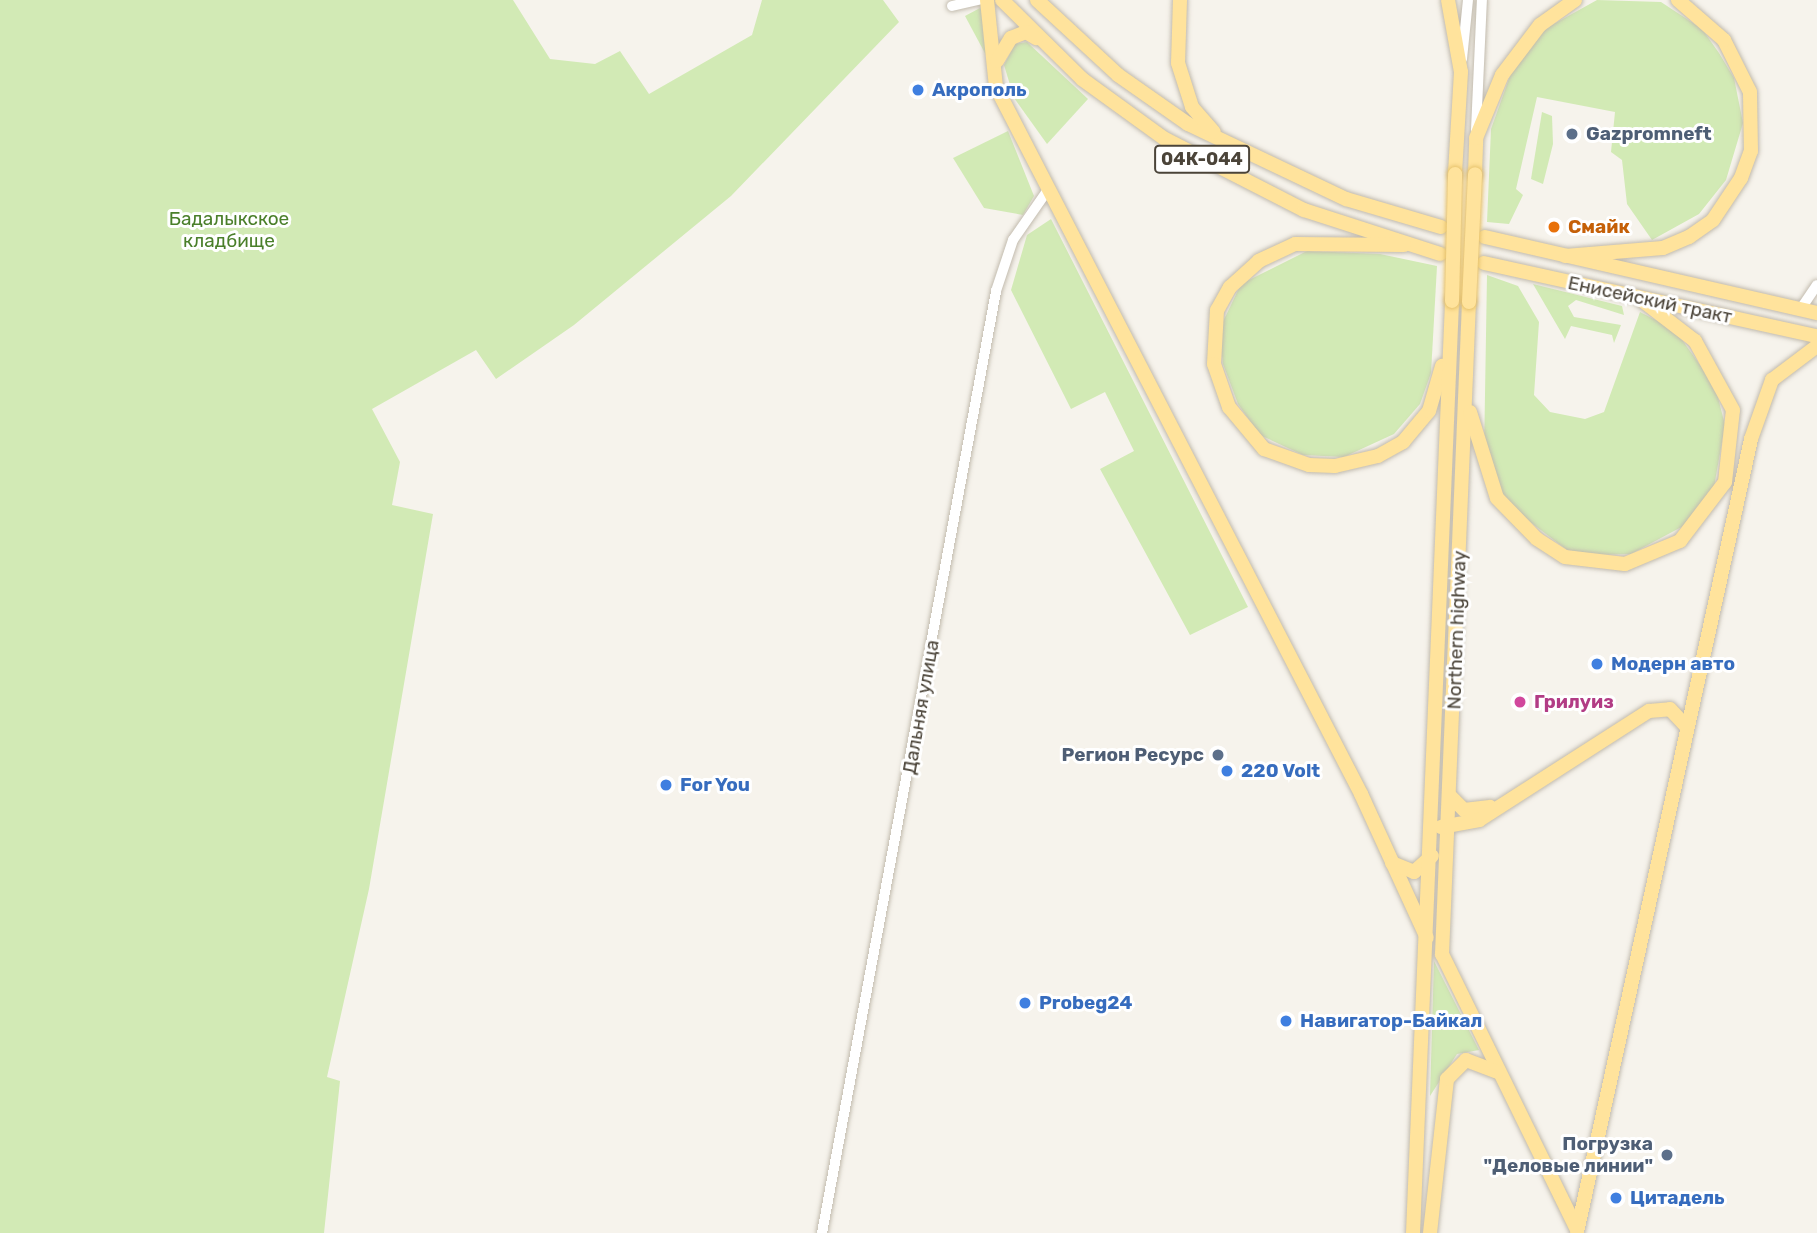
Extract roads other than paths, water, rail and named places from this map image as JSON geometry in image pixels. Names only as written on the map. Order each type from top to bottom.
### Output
[{"type":"main road","points":[[987,0],[996,87],[1392,863],[1427,939]]},
{"type":"main road","name":"04К-044","points":[[1002,0],[1039,40],[1108,101],[1165,139],[1268,195],[1404,245],[1440,254]]},
{"type":"main road","name":"04К-044","points":[[1037,0],[1118,75],[1233,149],[1346,199],[1441,227]]},
{"type":"main road","points":[[1180,0],[1176,40],[1185,89],[1203,123],[1233,149]]},
{"type":"main road","points":[[1448,0],[1461,72]]},
{"type":"main road","points":[[1476,138],[1523,43],[1574,0]]},
{"type":"main road","points":[[1565,256],[1663,248],[1689,237],[1713,219],[1741,178],[1751,151],[1750,92],[1724,40],[1678,0]]},
{"type":"main road","points":[[996,87],[1003,45],[1026,32],[1039,40]]},
{"type":"main road","name":"Northern highway","points":[[1413,1233],[1432,856],[1455,174],[1461,72]]},
{"type":"main road","name":"Northern highway","points":[[1476,138],[1442,954],[1578,1232]]},
{"type":"main road","name":"Енисейский тракт","points":[[1485,237],[1817,313]]},
{"type":"main road","points":[[1404,245],[1295,244],[1259,261],[1230,288],[1211,335],[1214,364],[1244,430],[1265,449],[1309,465],[1378,456],[1403,442],[1429,411],[1451,317]]},
{"type":"main road","name":"Енисейский тракт","points":[[1484,263],[1817,336]]},
{"type":"main road","points":[[1466,394],[1484,472],[1497,498],[1537,540],[1565,557],[1625,564],[1680,541],[1698,525],[1725,482],[1733,410],[1695,341],[1639,298]]},
{"type":"main road","name":"Northern highway","points":[[1578,1232],[1687,727],[1764,397],[1779,371],[1817,346]]},
{"type":"main road","points":[[1433,826],[1449,828],[1479,820],[1504,800],[1648,711],[1670,709],[1687,727]]},
{"type":"main road","points":[[1450,796],[1473,813],[1504,800]]},
{"type":"main road","points":[[1392,863],[1414,872],[1432,856]]},
{"type":"main road","points":[[1430,1233],[1447,1079],[1466,1060],[1499,1073]]},
{"type":"street","points":[[952,6],[979,0]]},
{"type":"street","name":"Northern highway","points":[[1461,72],[1468,0]]},
{"type":"street","name":"Northern highway","points":[[1476,138],[1482,0]]},
{"type":"street","name":"Дальняя улица","points":[[822,1233],[996,291],[1013,240],[1048,191]]},
{"type":"street","points":[[1800,310],[1817,285]]},
{"type":"place","name":"Акрополь","points":[[918,90]]},
{"type":"place","name":"Gazpromneft","points":[[1572,134]]},
{"type":"place","name":"Смайк","points":[[1554,227]]},
{"type":"place","name":"Модерн авто","points":[[1597,664]]},
{"type":"place","name":"Грилуиз","points":[[1520,702]]},
{"type":"place","name":"Регион Ресурс","points":[[1218,755]]},
{"type":"place","name":"220 Volt","points":[[1227,771]]},
{"type":"place","name":"For You","points":[[666,785]]},
{"type":"place","name":"Probeg24","points":[[1025,1003]]},
{"type":"place","name":"Навигатор-Байкал","points":[[1286,1021]]},
{"type":"place","name":"Погрузка \"Деловые линии\"","points":[[1667,1155]]},
{"type":"place","name":"Цитадель","points":[[1616,1198]]},
{"type":"park label","name":"Бадалыкское кладбище","points":[[229,230]]}]
